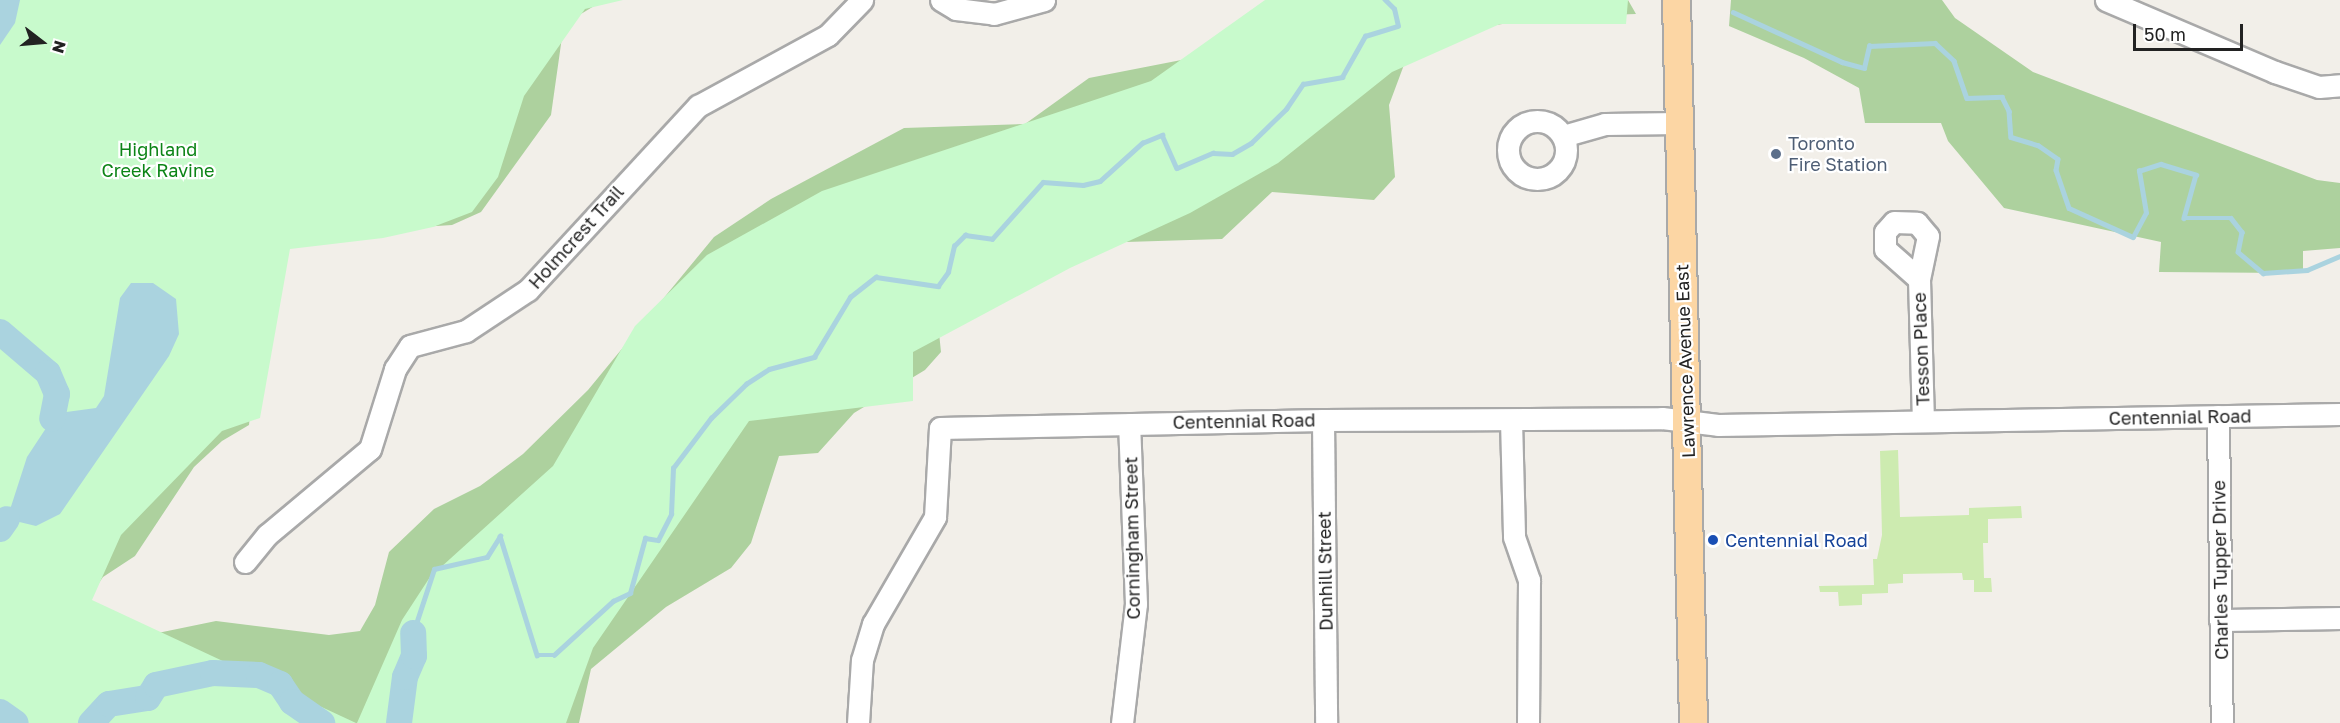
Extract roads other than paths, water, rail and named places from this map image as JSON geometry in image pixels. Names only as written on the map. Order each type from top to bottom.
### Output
[{"type":"main road","name":"Lawrence Avenue East","points":[[1676,0],[1688,420],[1693,723]]},
{"type":"street","name":"Holmcrest Trail","points":[[245,562],[267,535],[370,449],[395,369],[410,346],[466,331],[528,290],[698,106],[828,35],[862,0]]},
{"type":"street","points":[[941,0],[956,9],[994,14],[1044,0]]},
{"type":"street","points":[[2106,0],[2275,72],[2319,87],[2340,85]]},
{"type":"street","points":[[1563,136],[1605,124],[1679,123]]},
{"type":"street","name":"Tesson Place","points":[[1919,279],[1923,419]]},
{"type":"street","name":"Centennial Road","points":[[858,723],[862,660],[873,624],[935,517],[940,428],[1323,420],[1688,420],[1718,424],[2340,414]]},
{"type":"street","name":"Charles Tupper Drive","points":[[2218,416],[2222,723]]},
{"type":"street","name":"Dunhill Street","points":[[1323,420],[1326,723]]},
{"type":"street","points":[[1511,420],[1514,537],[1529,580],[1528,723]]},
{"type":"street","name":"Corningham Street","points":[[1122,723],[1136,604],[1129,424]]},
{"type":"street","points":[[2220,620],[2340,618]]},
{"type":"water","points":[[0,0],[20,0],[15,23],[0,45]]},
{"type":"water","points":[[131,283],[153,283],[176,299],[179,334],[169,356],[60,514],[36,526],[7,519],[27,457],[52,419],[59,413],[96,408],[104,396],[120,298]]},
{"type":"waterway","points":[[413,633],[434,569],[487,557],[500,536],[537,655],[554,655],[613,601],[630,593],[645,538],[658,540],[671,514],[673,468],[711,418],[746,384],[769,369],[814,357],[850,297],[876,277],[938,286],[948,272],[954,246],[965,235],[992,239],[1043,182],[1083,185],[1100,181],[1142,143],[1162,135],[1177,168],[1213,153],[1232,154],[1251,143],[1286,109],[1303,84],[1342,77],[1365,36],[1398,26],[1394,9],[1385,0]]},
{"type":"waterway","points":[[1733,12],[1842,62],[1864,68],[1869,46],[1935,43],[1954,61],[1967,98],[2002,97],[2009,111],[2011,137],[2038,145],[2058,159],[2056,170],[2069,208],[2133,237],[2146,213],[2139,171],[2161,164],[2196,175],[2184,218],[2231,218],[2242,232],[2238,252],[2263,273],[2307,270],[2340,256]]},
{"type":"waterway","points":[[0,332],[48,373],[57,394],[52,419]]},
{"type":"waterway","points":[[0,529],[7,519]]},
{"type":"waterway","points":[[399,723],[405,677],[414,656],[413,633]]},
{"type":"waterway","points":[[91,723],[109,704],[148,698],[156,685],[213,673],[259,675],[280,684],[292,702],[322,723]]},
{"type":"waterway","points":[[0,712],[16,723]]},
{"type":"place","name":"Toronto Fire Station","points":[[1776,154]]},
{"type":"place","name":"Centennial Road","points":[[1713,540]]},
{"type":"park label","name":"Highland Creek Ravine","points":[[158,160]]}]
